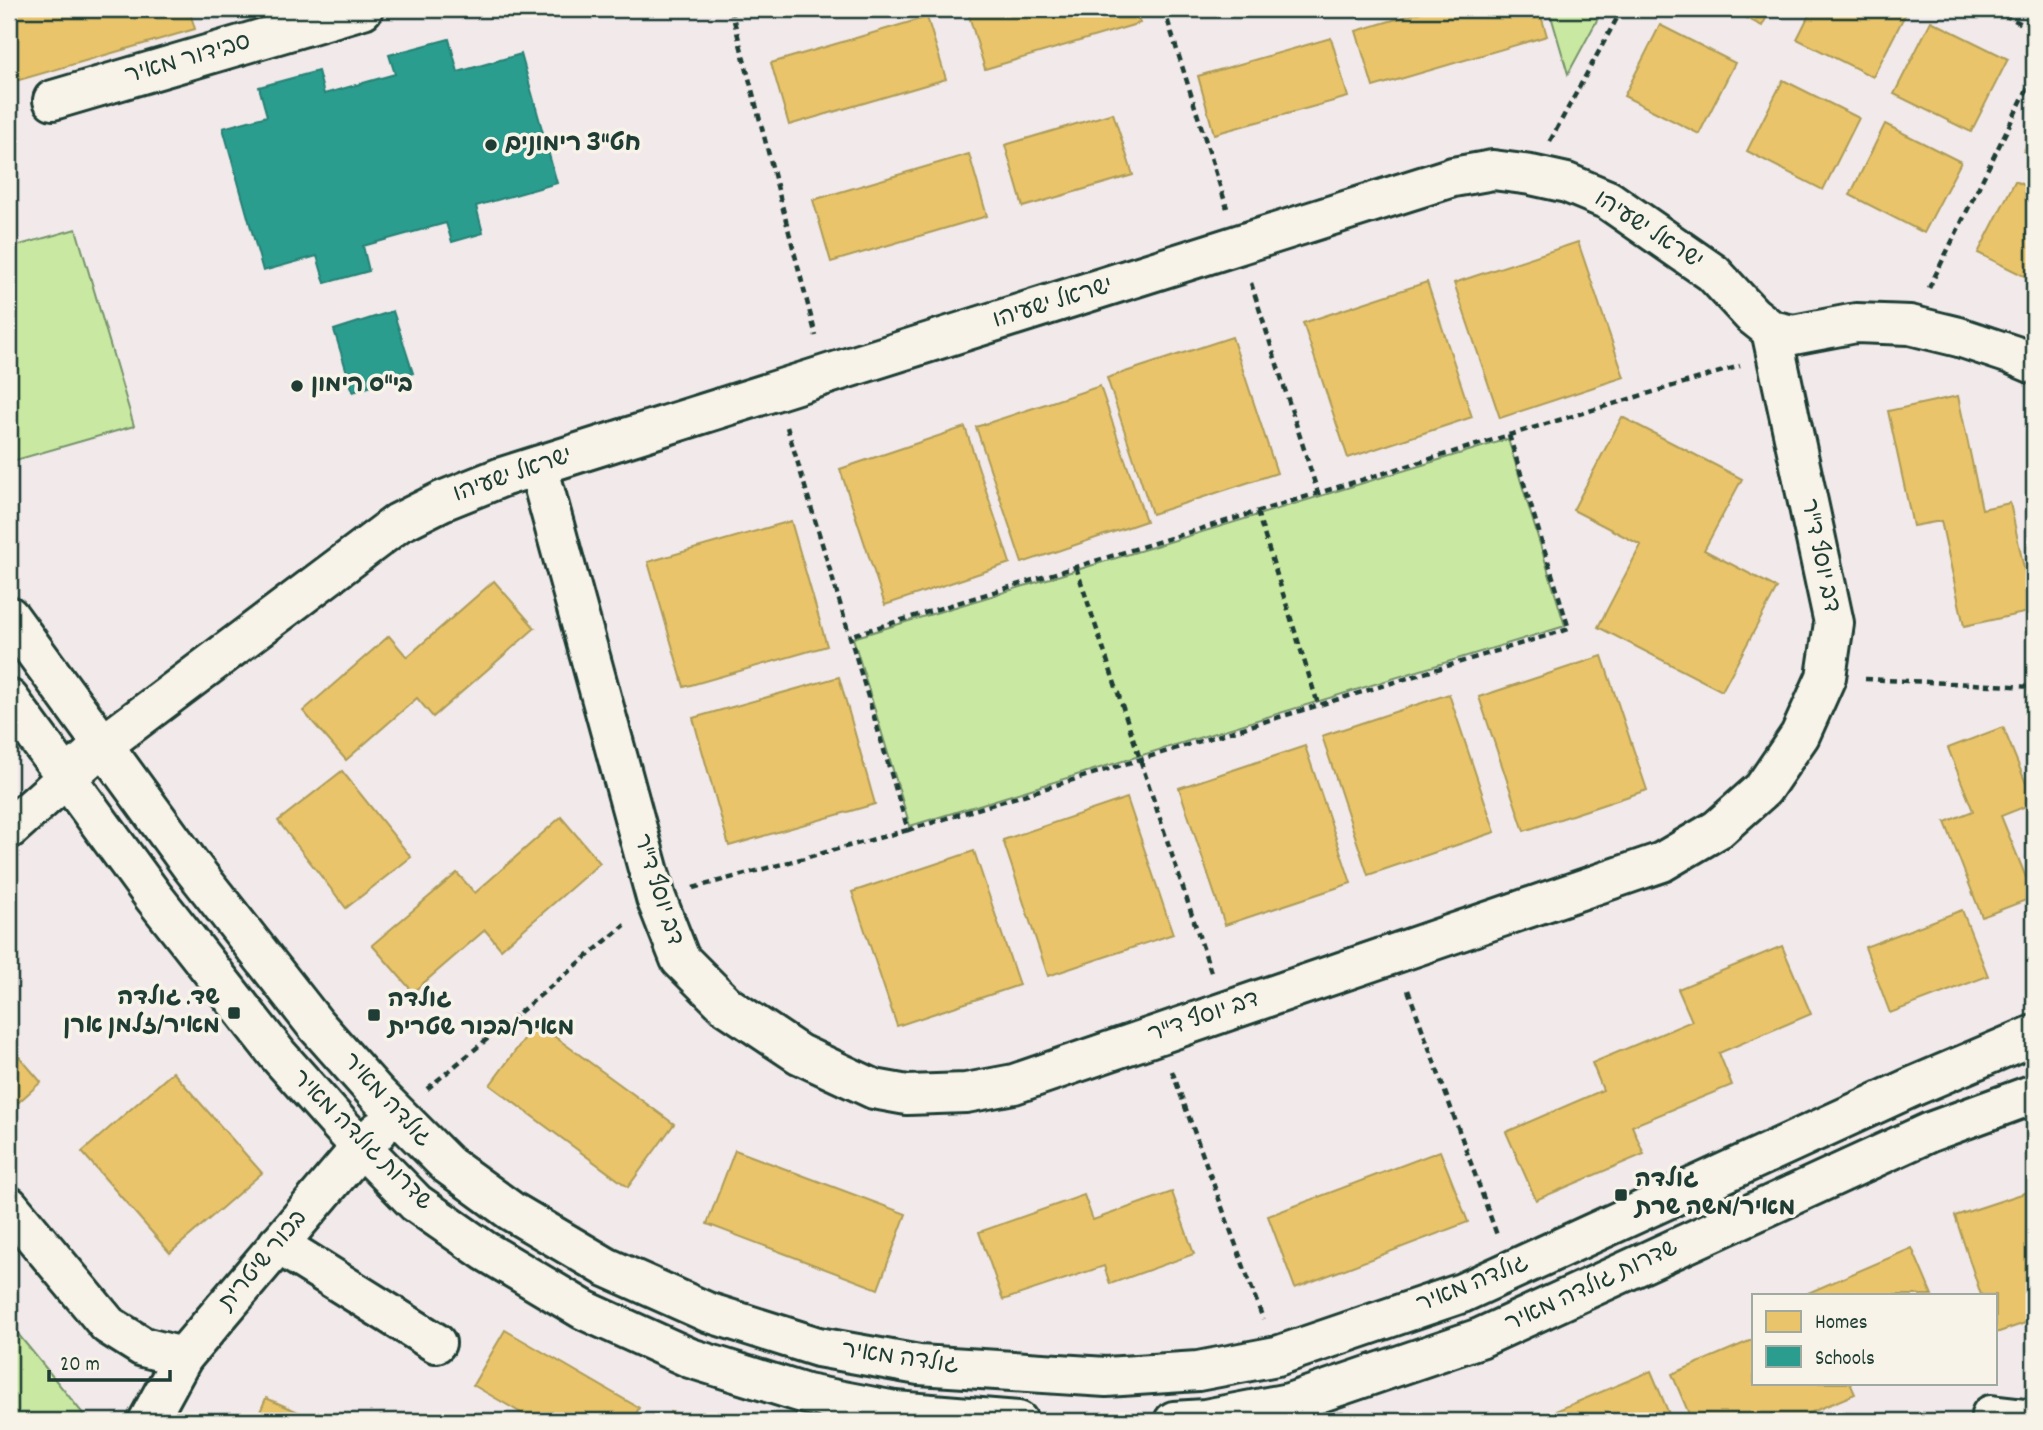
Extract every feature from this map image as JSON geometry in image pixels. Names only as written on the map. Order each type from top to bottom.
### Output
[{"type":"street","name":"סבידור מאיר","points":[[53,100],[363,9]]},
{"type":"street","name":"ישראל ישעיהו","points":[[9,829],[103,745],[398,523],[442,501],[502,477],[1453,177],[1493,170],[1531,175],[1567,183],[1608,200],[1713,273],[1752,315],[1773,343]]},
{"type":"street","points":[[1773,343],[1793,335],[1856,323],[1910,325],[1959,337],[2034,364]]},
{"type":"street","name":"דב יוסף ד\"ר","points":[[538,466],[656,898],[680,959],[727,1006],[799,1054],[874,1089],[906,1095],[965,1093],[1014,1084],[1662,862],[1718,829],[1763,789],[1800,735],[1826,677],[1834,623],[1773,343]]},
{"type":"street","name":"גולדה מאיר","points":[[9,616],[192,867],[315,1024],[448,1166],[511,1211],[606,1267],[707,1312],[818,1347],[919,1365],[1106,1377],[1198,1371],[1276,1356],[1462,1293],[1912,1087],[2034,1035]]},
{"type":"street","name":"שדרות גולדה מאיר","points":[[9,699],[153,896],[278,1055],[416,1203],[485,1251],[595,1315],[690,1358],[806,1394],[945,1419],[1018,1421]]},
{"type":"street","name":"שדרות גולדה מאיר","points":[[1174,1421],[1222,1418],[1289,1403],[1480,1338],[1930,1132],[2034,1094]]},
{"type":"street","name":"בכור שיטרית","points":[[148,1421],[183,1357],[361,1147],[397,1114]]},
{"type":"street","points":[[9,1206],[108,1325],[143,1347],[183,1357]]},
{"type":"street","points":[[278,1244],[436,1343]]},
{"type":"street","points":[[1991,1415],[2034,1420]]},
{"type":"path","points":[[730,9],[826,375]]},
{"type":"path","points":[[1531,175],[1622,9]]},
{"type":"path","points":[[1993,9],[2034,30]]},
{"type":"path","points":[[1910,325],[2034,75]]},
{"type":"path","points":[[849,636],[1509,435],[1773,343]]},
{"type":"path","points":[[776,391],[908,830],[1569,629],[1509,435]]},
{"type":"path","points":[[1257,512],[1318,705]]},
{"type":"path","points":[[1076,567],[1225,1012]]},
{"type":"path","points":[[1826,677],[2034,687]]},
{"type":"path","points":[[1394,953],[1510,1271]]},
{"type":"path","points":[[1158,1034],[1276,1356]]},
{"type":"green space","points":[[1549,9],[1603,9],[1568,74]]},
{"type":"green space","points":[[76,229],[134,426],[9,462],[9,248]]},
{"type":"green space","points":[[1508,439],[1565,626],[910,826],[853,638]]},
{"type":"green space","points":[[9,1323],[89,1421],[9,1421]]},
{"type":"building: Homes","points":[[9,9],[189,9],[195,29],[9,83]]},
{"type":"building: Homes","points":[[967,9],[1135,9],[1140,23],[985,69]]},
{"type":"building: Homes","points":[[1431,9],[1539,9],[1547,36],[1373,87],[1356,31]]},
{"type":"building: Homes","points":[[1729,9],[1771,9],[1762,26]]},
{"type":"building: Homes","points":[[1812,9],[1908,9],[1873,77],[1797,39]]},
{"type":"building: Homes","points":[[927,17],[946,79],[789,125],[771,63]]},
{"type":"building: Homes","points":[[1931,21],[2008,59],[1971,132],[1894,94]]},
{"type":"building: Homes","points":[[1660,25],[1735,63],[1699,134],[1624,96]]},
{"type":"building: Homes","points":[[1331,38],[1348,97],[1214,134],[1198,76]]},
{"type":"building: Homes","points":[[1783,80],[1859,118],[1823,190],[1747,151]]},
{"type":"building: Homes","points":[[1113,113],[1133,175],[1023,207],[1005,145]]},
{"type":"building: Homes","points":[[1885,124],[1961,162],[1924,233],[1850,195]]},
{"type":"building: Homes","points":[[2034,130],[2034,156],[2024,151]]},
{"type":"building: Homes","points":[[969,154],[987,216],[831,262],[813,200]]},
{"type":"building: Homes","points":[[2015,181],[2034,190],[2034,281],[1978,253]]},
{"type":"building: Homes","points":[[1578,242],[1624,377],[1500,418],[1454,283]]},
{"type":"building: Homes","points":[[1427,282],[1472,417],[1348,458],[1303,323]]},
{"type":"building: Homes","points":[[1232,337],[1277,473],[1152,514],[1107,378]]},
{"type":"building: Homes","points":[[1100,386],[1146,521],[1022,563],[976,427]]},
{"type":"building: Homes","points":[[1958,396],[1982,509],[2010,503],[2033,611],[1964,626],[1941,521],[1913,526],[1888,411]]},
{"type":"building: Homes","points":[[1622,417],[1742,479],[1704,550],[1777,588],[1722,691],[1598,627],[1641,545],[1573,510]]},
{"type":"building: Homes","points":[[965,427],[1010,563],[885,605],[840,469]]},
{"type":"building: Homes","points":[[791,521],[827,646],[684,687],[648,562]]},
{"type":"building: Homes","points":[[494,581],[535,628],[433,717],[417,698],[346,760],[303,711],[389,636],[407,657]]},
{"type":"building: Homes","points":[[1602,656],[1647,790],[1524,831],[1479,697]]},
{"type":"building: Homes","points":[[839,677],[875,804],[729,846],[693,718]]},
{"type":"building: Homes","points":[[1449,694],[1495,832],[1368,875],[1322,736]]},
{"type":"building: Homes","points":[[2003,727],[2034,803],[2001,816],[2034,897],[1982,917],[1945,822],[1973,811],[1948,748]]},
{"type":"building: Homes","points":[[1305,746],[1351,883],[1225,925],[1179,788]]},
{"type":"building: Homes","points":[[342,771],[411,857],[346,908],[278,821]]},
{"type":"building: Homes","points":[[1127,798],[1173,934],[1048,976],[1003,840]]},
{"type":"building: Homes","points":[[561,817],[600,863],[501,949],[485,930],[413,992],[372,945],[457,873],[475,893]]},
{"type":"building: Homes","points":[[974,851],[1019,985],[897,1026],[852,892]]},
{"type":"building: Homes","points":[[1962,910],[1988,976],[1890,1013],[1865,947]]},
{"type":"building: Homes","points":[[1782,946],[1811,1014],[1719,1053],[1732,1085],[1632,1126],[1644,1154],[1536,1200],[1506,1132],[1603,1090],[1592,1063],[1692,1021],[1678,989]]},
{"type":"building: Homes","points":[[536,1023],[674,1124],[628,1187],[490,1085]]},
{"type":"building: Homes","points":[[9,1045],[41,1082],[9,1111]]},
{"type":"building: Homes","points":[[173,1072],[262,1173],[170,1253],[82,1152]]},
{"type":"building: Homes","points":[[735,1150],[906,1214],[878,1289],[707,1224]]},
{"type":"building: Homes","points":[[1440,1151],[1468,1222],[1295,1288],[1268,1216]]},
{"type":"building: Homes","points":[[2034,1190],[2034,1320],[1997,1333],[1997,1294],[1981,1294],[1955,1216]]},
{"type":"building: Homes","points":[[1172,1192],[1194,1254],[1110,1284],[1104,1266],[1003,1300],[979,1232],[1084,1195],[1093,1220]]},
{"type":"building: Homes","points":[[1912,1248],[1932,1294],[1808,1294]]},
{"type":"building: Homes","points":[[505,1330],[639,1408],[632,1421],[535,1421],[473,1385]]},
{"type":"building: Homes","points":[[1752,1340],[1752,1384],[1850,1384],[1855,1394],[1791,1421],[1692,1421],[1672,1374]]},
{"type":"building: Homes","points":[[1651,1371],[1672,1421],[1549,1421],[1546,1415]]},
{"type":"building: Homes","points":[[266,1398],[319,1421],[256,1421]]},
{"type":"building: Homes","points":[[670,1412],[707,1421],[668,1421]]},
{"type":"building: Schools","points":[[449,39],[458,72],[521,54],[557,183],[476,206],[483,233],[452,242],[446,223],[363,246],[369,271],[325,283],[317,256],[263,271],[223,128],[267,116],[259,87],[318,71],[324,94],[395,74],[389,55]]},
{"type":"building: Schools","points":[[393,311],[413,373],[353,392],[334,330]]},
{"type":"place","name":"חט\"צ רימונים","points":[[491,145]]},
{"type":"place","name":"בי\"ס רימון","points":[[297,386]]},
{"type":"place","name":"שד. גולדה מאיר/זלמן ארן","points":[[234,1013]]},
{"type":"place","name":"גולדה מאיר/בכור שטרית","points":[[374,1015]]},
{"type":"place","name":"גולדה מאיר/משה שרת","points":[[1621,1195]]}]
